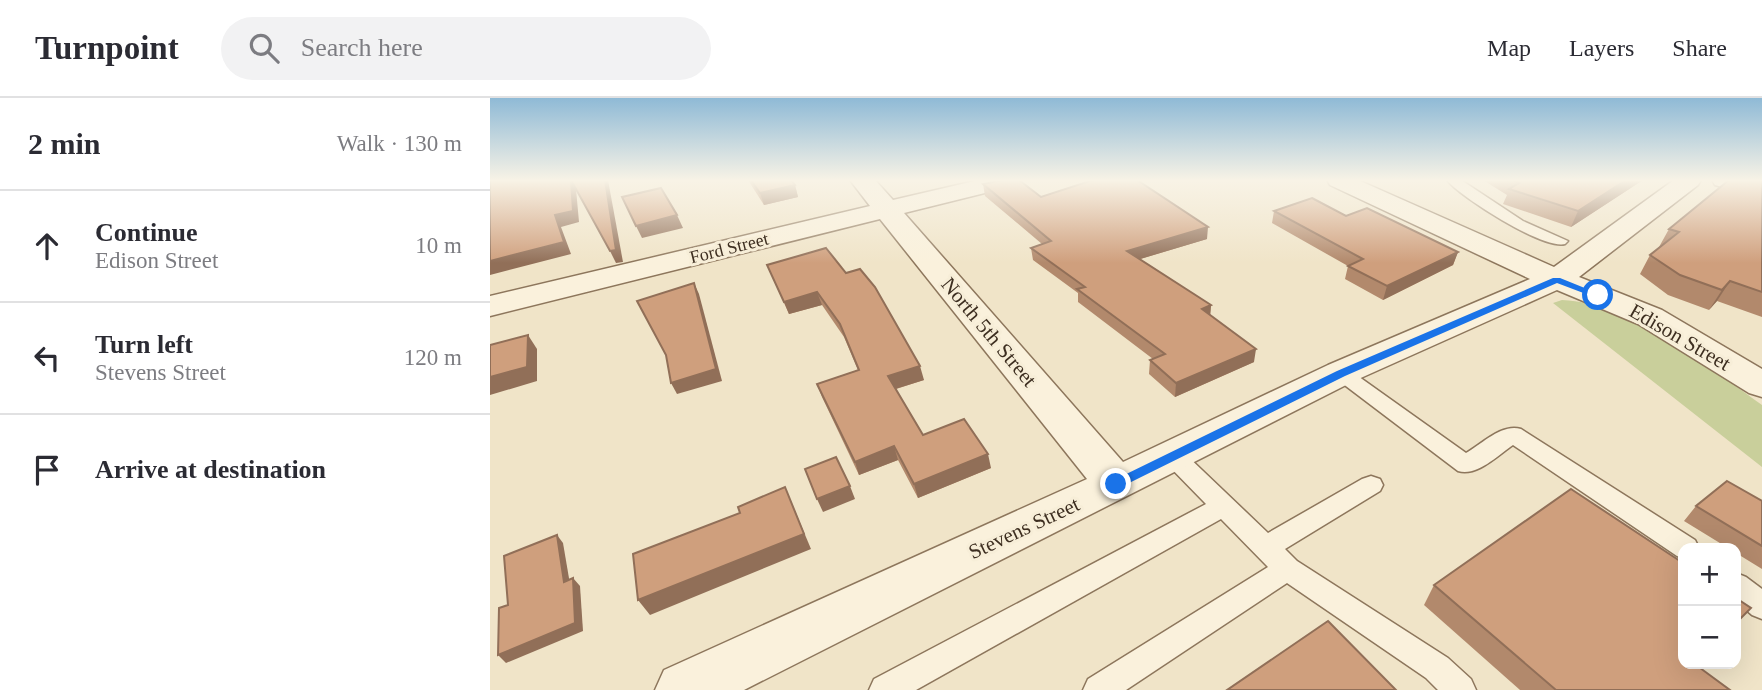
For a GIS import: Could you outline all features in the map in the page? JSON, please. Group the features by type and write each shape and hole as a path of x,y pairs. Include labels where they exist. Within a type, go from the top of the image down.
{"street":[{"name":"Ford Street","path":"490,306 893,208"},
{"name":"Edison Street","path":"1415,208 1558,260 1762,385"},
{"name":"Stevens Street","path":"684,690 740,677 1116,484 1341,373 1558,260 1644,208"},
{"name":"North 5th Street","path":"887,209 1116,484"}],"lane":[{"path":"1494,208 1518,224 1558,260"},
{"path":"1341,373 1466,465 1513,434 1678,543"},
{"path":"1173,456 1287,569 1437,668 1460,690"},
{"path":"1265,548 1371,485"},
{"path":"886,690 1223,506"},
{"path":"1099,690 1287,569"},
{"path":"1741,589 1762,606"}],"green space":[{"path":"1562,300 1615,312 1641,324 1693,355 1762,405 1762,467 1553,303"}],"building":[{"path":"490,208 573,208 573,211 555,215 564,242 490,261"},
{"path":"586,208 609,208 616,250 610,251"},
{"path":"627,208 673,208 677,215 636,226"},
{"path":"1011,208 1179,208 1208,227 1127,251 1211,305 1202,309 1256,349 1176,383 1150,360 1165,354 1077,289 1085,287 1031,248 1051,241"},
{"path":"1284,208 1330,208 1346,216 1367,208 1458,252 1387,286 1348,266 1363,259 1274,211"},
{"path":"1695,208 1762,208 1762,292 1730,281 1722,290 1680,275 1650,255 1679,232 1669,229"},
{"path":"826,248 846,273 860,269 875,287 920,366 888,376 923,435 964,419 988,454 914,484 894,446 855,462 817,384 859,370 840,324 817,292 784,302 767,265"},
{"path":"694,283 716,369 671,383 666,355 637,301"},
{"path":"528,335 527,367 490,377 490,345"},
{"path":"836,457 850,486 817,499 805,469"},
{"path":"1727,481 1762,501 1762,546 1696,506"},
{"path":"785,487 804,534 638,600 633,554 740,513 738,507"},
{"path":"1571,489 1678,560 1678,669 1701,669 1730,690 1556,690 1434,585"},
{"path":"557,535 564,582 573,578 575,623 498,655 499,608 508,605 504,556"},
{"path":"1741,601 1751,608 1741,618"},
{"path":"1328,621 1396,690 1227,690"}],"route":[{"path":"1116,484 1341,373 1557,279 1598,295"}]}
